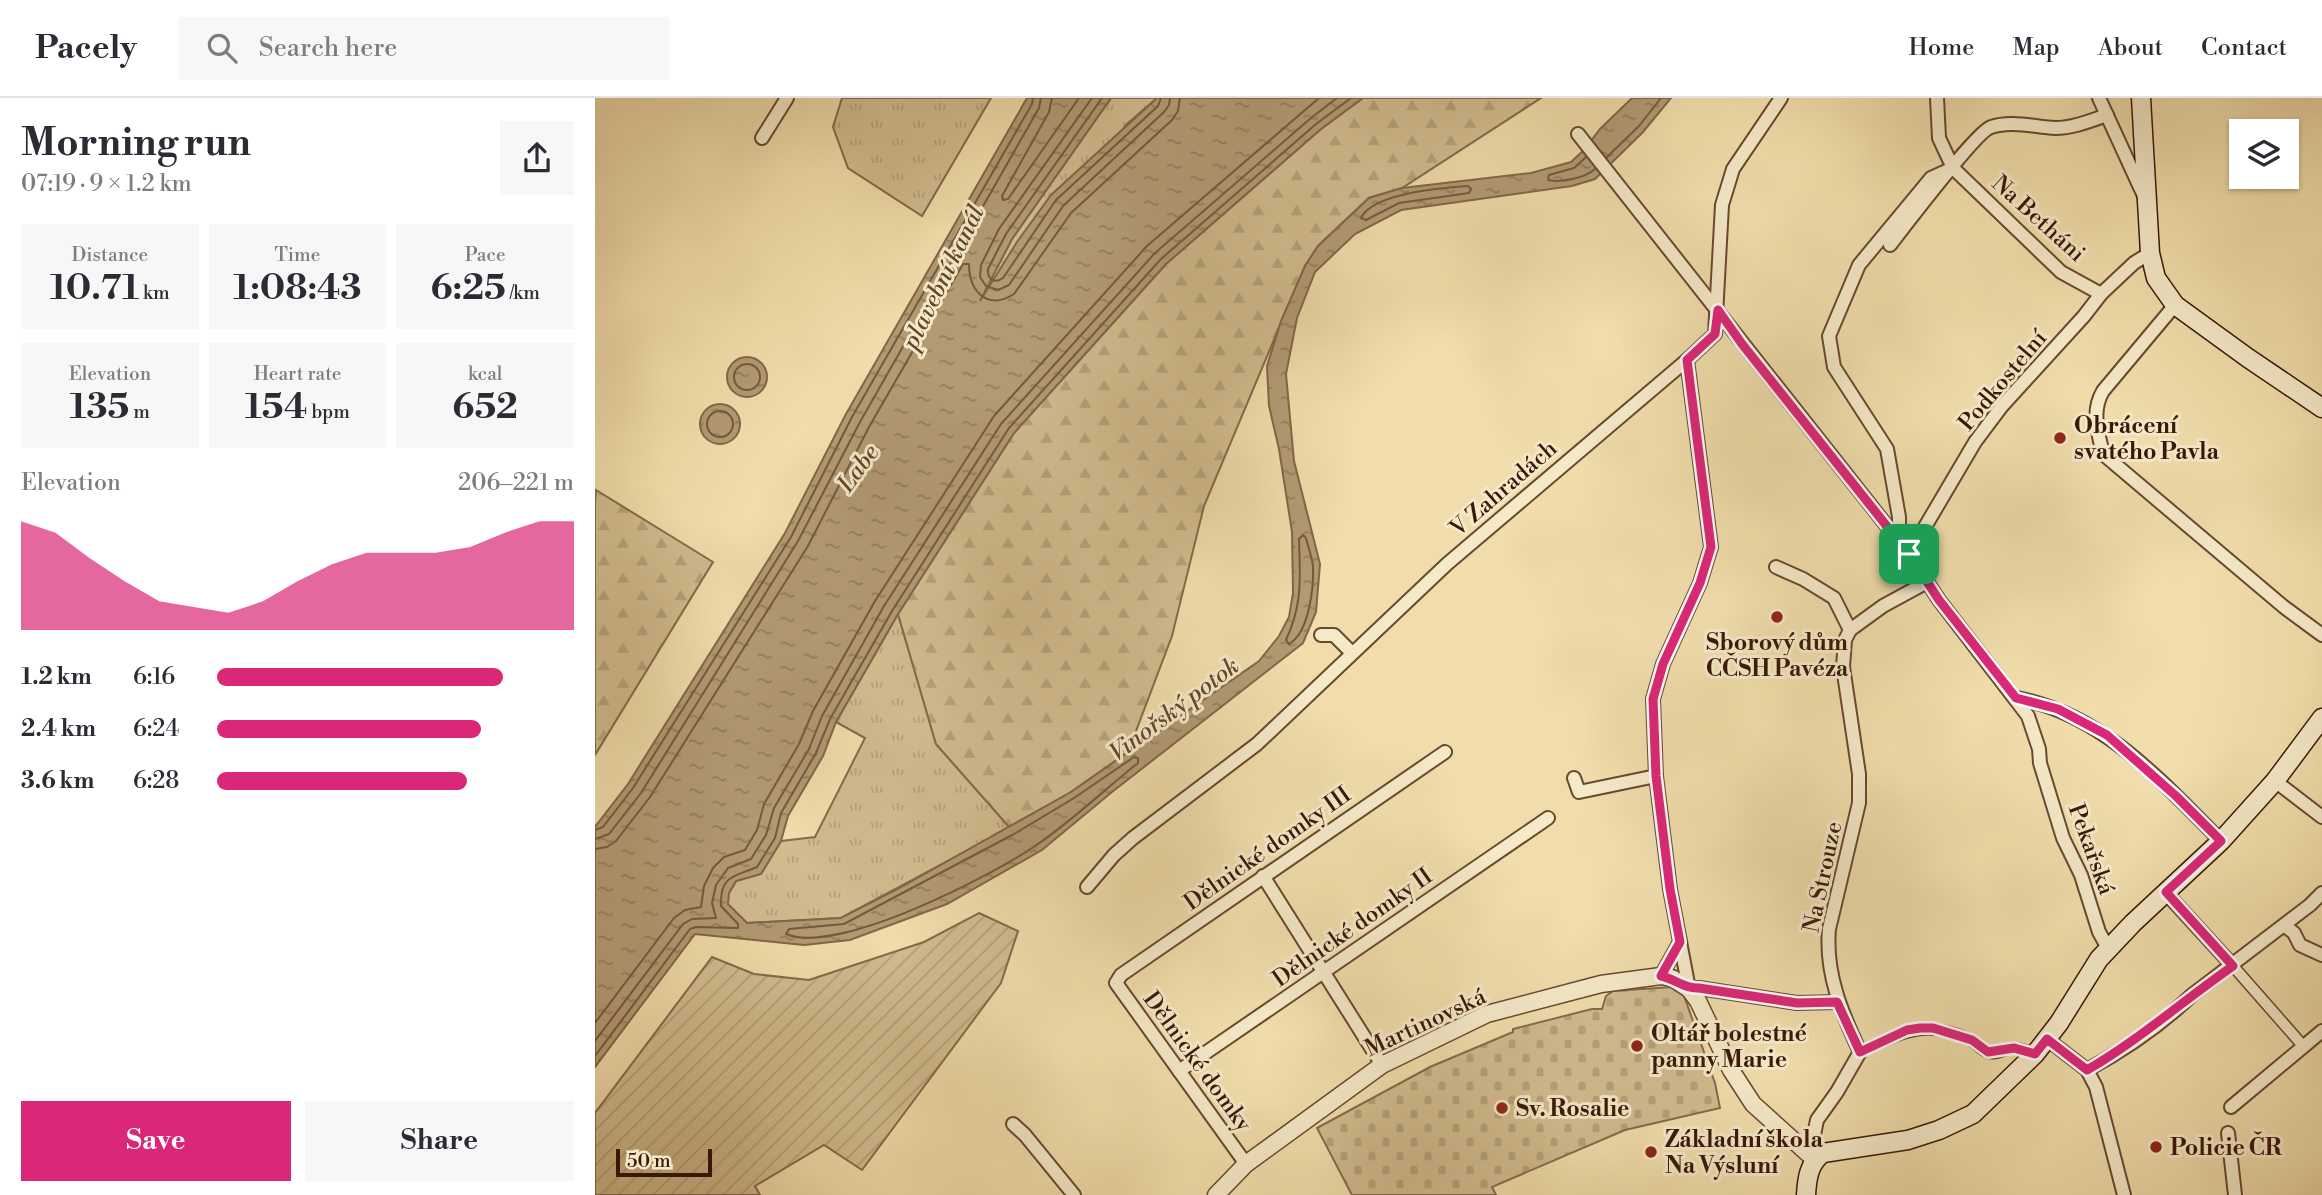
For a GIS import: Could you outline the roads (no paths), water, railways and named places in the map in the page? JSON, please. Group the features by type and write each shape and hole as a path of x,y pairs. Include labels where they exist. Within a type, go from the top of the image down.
{"main road":[{"path":"2141,98 2150,253 2156,278 2175,305 2322,408"},
{"path":"1805,1195 1814,1159 1831,1150 1908,1140 1940,1130 1973,1114 2035,1054 2108,948 2221,841 2269,786 2322,718"}],"street":[{"path":"762,138 787,98"},
{"name":"V Zahradách","path":"1087,887 1114,855 1133,838 1257,744 1351,652 1500,519 1715,334 1722,205 1733,169 1781,98"},
{"path":"1937,98 1939,138 1953,168"},
{"path":"2099,98 2147,203"},
{"path":"1890,245 1989,127 2017,124 2058,128 2107,115"},
{"name":"Pekařská","path":"1578,134 1909,554 2028,716 2063,838 2081,875 2099,933 2108,948"},
{"path":"1899,543 1899,517 1887,449 1834,367 1829,335 1859,265 1931,178 1953,168"},
{"name":"Na Betháni","path":"1953,168 2061,272 2101,294"},
{"name":"Podkostelní","path":"1909,554 1975,443 2002,406 2101,294 2134,263 2150,253"},
{"path":"2175,305 2096,403 2097,428 2103,454 2284,607 2322,635"},
{"path":"1687,360 1711,547 1700,583 1663,664 1653,699 1656,776 1670,889 1689,989"},
{"path":"1776,567 1803,579 1834,598 1850,630 1883,606 1927,582"},
{"name":"Na Strouze","path":"1850,630 1843,667 1859,774 1859,803 1829,929 1829,957 1837,1002 1860,1052"},
{"path":"1321,635 1334,635 1351,652"},
{"path":"2016,698 2058,709 2107,735 2221,841"},
{"name":"Dělnické domky III","path":"1116,983 1121,975 1445,752"},
{"path":"1574,778 1579,792 1656,776"},
{"path":"2269,786 2322,817"},
{"name":"Dělnické domky II","path":"1179,1071 1548,818"},
{"path":"1263,876 1382,1065"},
{"path":"2166,892 2304,1047"},
{"path":"2087,1070 2169,1015 2322,895"},
{"path":"2284,925 2294,933 2300,945 2322,955"},
{"path":"1680,942 1661,976 1672,978 1689,989 1698,1001 1731,1070 1753,1104 1814,1159"},
{"name":"Martinovská","path":"1216,1195 1246,1164 1382,1065 1487,1014 1601,984 1661,976"},
{"name":"Dělnické domky","path":"1116,983 1246,1164"},
{"path":"1689,989 1699,988 1797,1003 1837,1002"},
{"path":"1814,1159 1817,1119 1837,1092 1860,1052 1907,1030 1933,1028 1972,1040 1988,1052 2014,1048 2035,1054"},
{"path":"2231,1107 2322,1031"},
{"path":"2047,1039 2087,1070 2096,1087 2124,1195"},
{"path":"1013,1124 1074,1195"},
{"path":"2228,1133 2235,1195"}],"water":[{"path":"1027,98 1111,98 1012,239 980,301 1051,195 1157,98 1363,98 1321,129 1166,264 1014,433 898,614 836,722 823,756 788,816 781,841 761,874 736,881 729,893 728,904 747,923 841,918 1071,792 1259,661 1279,636 1289,617 1293,593 1292,532 1279,449 1269,406 1267,366 1281,321 1305,266 1318,246 1369,198 1402,188 1531,173 1571,162 1632,98 1671,98 1643,132 1595,179 1572,186 1401,210 1355,234 1315,272 1297,318 1286,374 1294,461 1320,564 1316,612 1303,643 1042,850 947,904 850,940 804,945 695,934 595,1067 595,827 628,784 785,533 846,414"},
{"path":"747,357 761,363 767,377 761,391 747,397 733,391 727,377 733,363"},
{"path":"720,404 734,410 740,424 734,438 720,444 706,438 700,424 706,410"}],"place":[{"name":"Obrácení svatého Pavla","path":"2060,438"},
{"name":"Sborový dům CČSH Pavéza","path":"1777,617"},
{"name":"Oltář bolestné panny Marie","path":"1637,1046"},
{"name":"Sv. Rosalie","path":"1502,1108"},
{"name":"Policie ČR","path":"2156,1147"},
{"name":"Základní škola Na Výsluní","path":"1651,1152"}],"water label":[{"name":"plavební kanál","path":"943,277"},
{"name":"Labe","path":"858,468"},
{"name":"Vinořský potok","path":"1174,709"}]}
